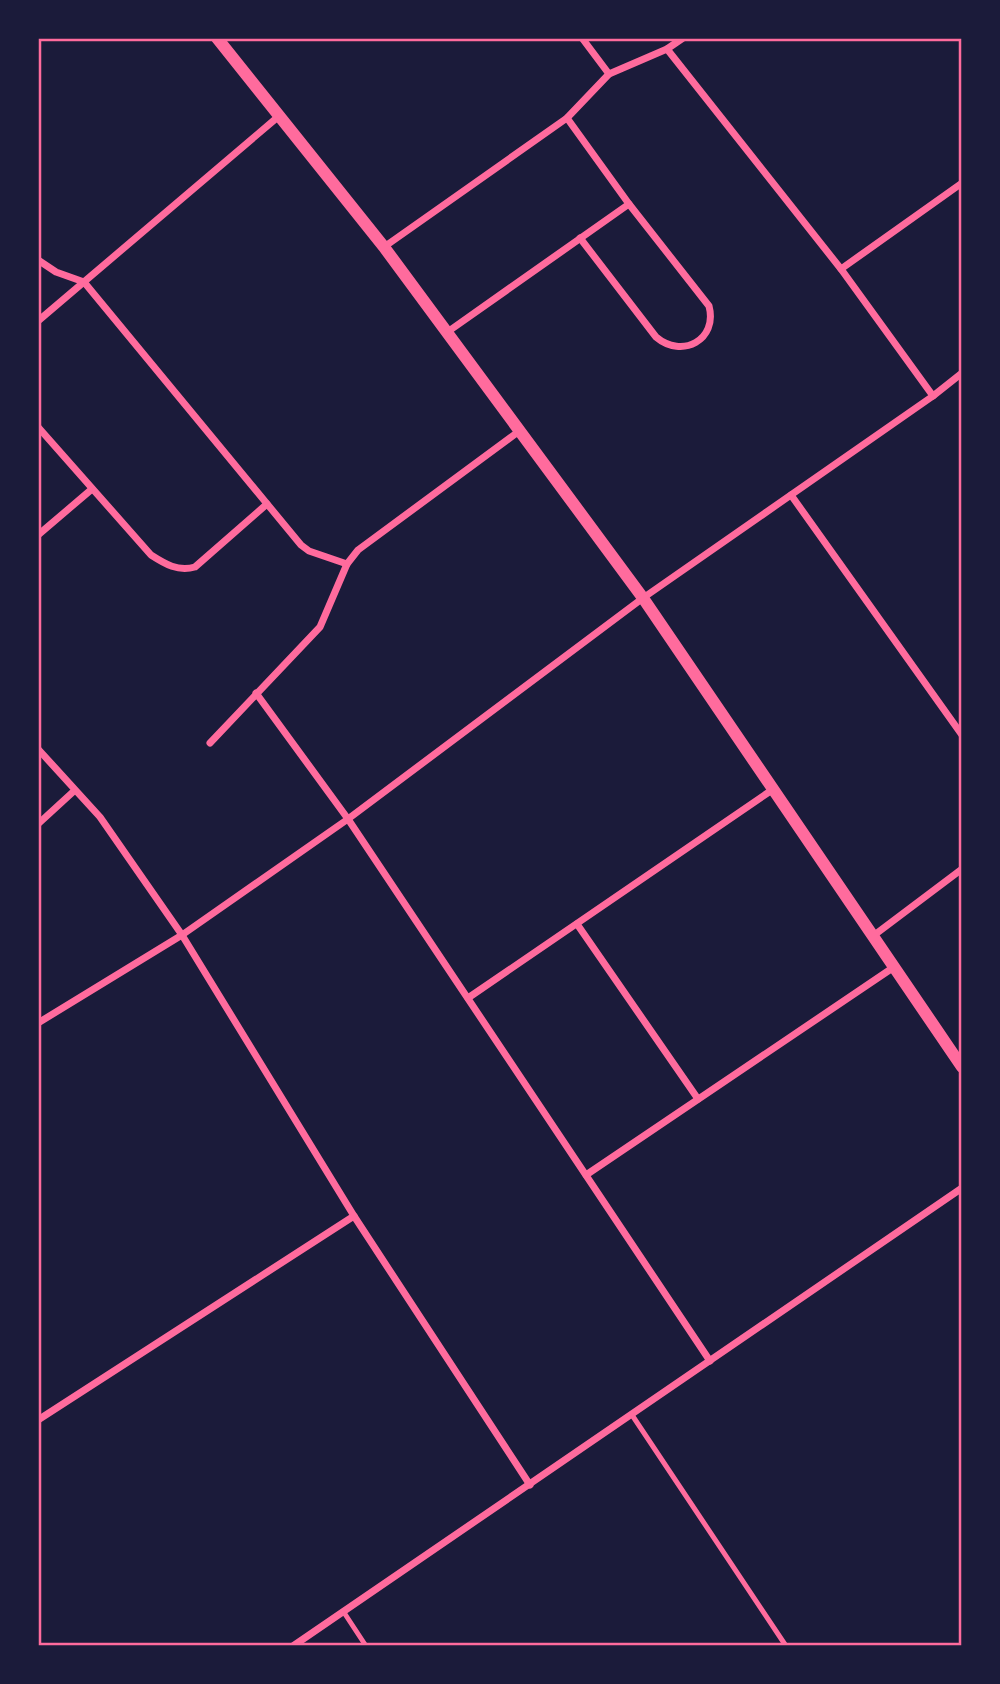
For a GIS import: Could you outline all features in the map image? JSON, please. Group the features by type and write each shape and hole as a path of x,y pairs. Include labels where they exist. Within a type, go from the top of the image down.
{"street":[{"path":"217,38 384,247 643,598 961,1067"},
{"path":"582,38 609,74"},
{"path":"384,247 567,118 609,74 667,49 683,38"},
{"path":"667,49 841,269 933,396"},
{"path":"38,321 279,116"},
{"path":"567,118 629,204 709,306 710,324 702,337 683,348 665,345 580,239"},
{"path":"841,269 961,183"},
{"path":"446,333 629,204"},
{"path":"38,260 56,272 84,282 301,545 309,551 347,564"},
{"path":"38,1023 182,935 348,819 643,598 933,396 961,373"},
{"path":"38,427 151,555 174,568 195,567 267,505"},
{"path":"210,743 320,627 347,564 358,550 518,432"},
{"path":"38,536 92,489"},
{"path":"791,495 961,734"},
{"path":"256,692 348,819 710,1361"},
{"path":"38,749 100,817 182,935 354,1216 530,1485"},
{"path":"468,999 772,790"},
{"path":"38,824 74,791"},
{"path":"873,936 961,869"},
{"path":"578,924 698,1099"},
{"path":"586,1175 894,967"},
{"path":"293,1646 961,1188"},
{"path":"38,1420 354,1216"}],"lane":[{"path":"632,1415 786,1646"},
{"path":"343,1611 366,1646"}]}
